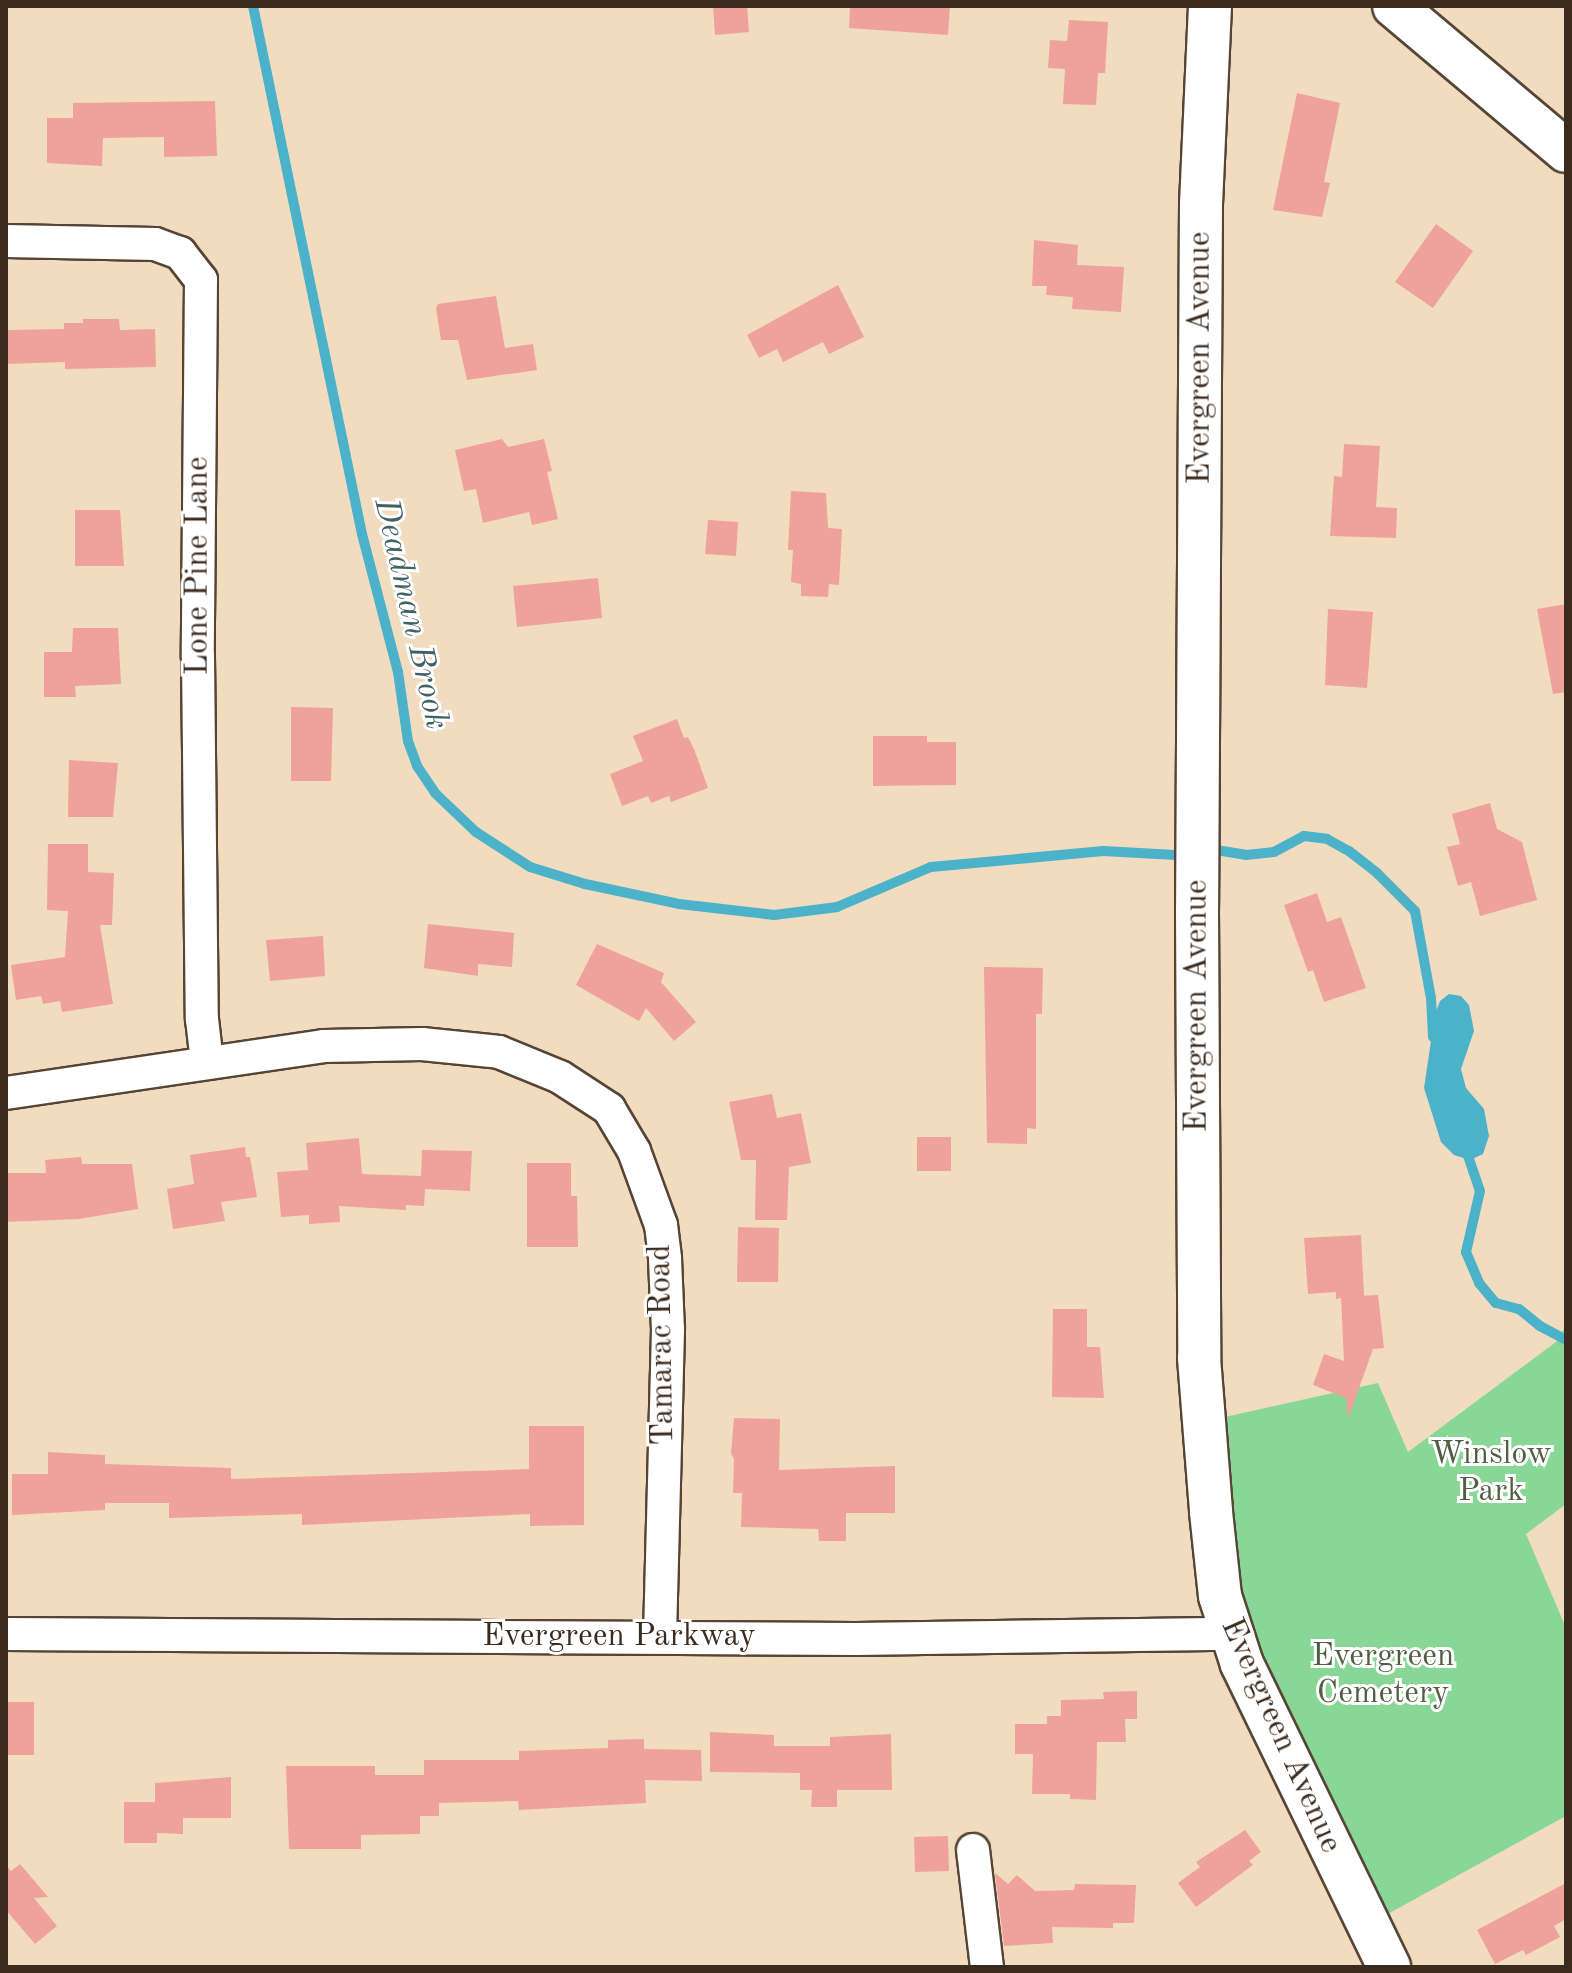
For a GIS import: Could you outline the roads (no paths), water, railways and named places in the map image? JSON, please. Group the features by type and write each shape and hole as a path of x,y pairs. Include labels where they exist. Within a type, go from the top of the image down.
{"main road":[{"name":"Evergreen Avenue","path":"1210,6 1201,204 1199,1358 1220,1596 1231,1634 1265,1716 1389,1967"},
{"path":"1394,6 1566,151"}],"street":[{"name":"Lone Pine Lane","path":"6,241 155,244 180,253 201,280 198,657 202,1019 207,1062"},
{"name":"Tamarac Road","path":"6,1093 324,1046 422,1044 499,1052 560,1077 609,1109 634,1151 661,1225 665,1259 668,1330 660,1637"},
{"name":"Evergreen Parkway","path":"6,1634 1146,1638 1231,1634"},
{"path":"973,1850 987,1967"}],"water":[{"path":"1449,994 1461,996 1469,1005 1474,1031 1461,1069 1466,1088 1484,1109 1489,1136 1483,1154 1470,1160 1454,1155 1441,1142 1424,1088 1435,1014 1440,1001"}],"waterway":[{"name":"Deadman Brook","path":"253,6 362,534 398,672 408,741 417,766 435,793 476,832 530,867 585,884 679,904 774,915 837,907 931,867 1103,851 1176,855"},
{"name":"Deadman Brook","path":"1216,850 1246,855 1274,852 1304,836 1327,839 1349,851 1377,873 1415,911 1431,998 1433,1037"},
{"name":"Deadman Brook","path":"1465,1147 1480,1191 1466,1252 1479,1283 1496,1303 1519,1309 1540,1326 1566,1340"}],"park label":[{"name":"Winslow Park","path":"1491,1474"},
{"name":"Evergreen Cemetery","path":"1383,1676"}]}
